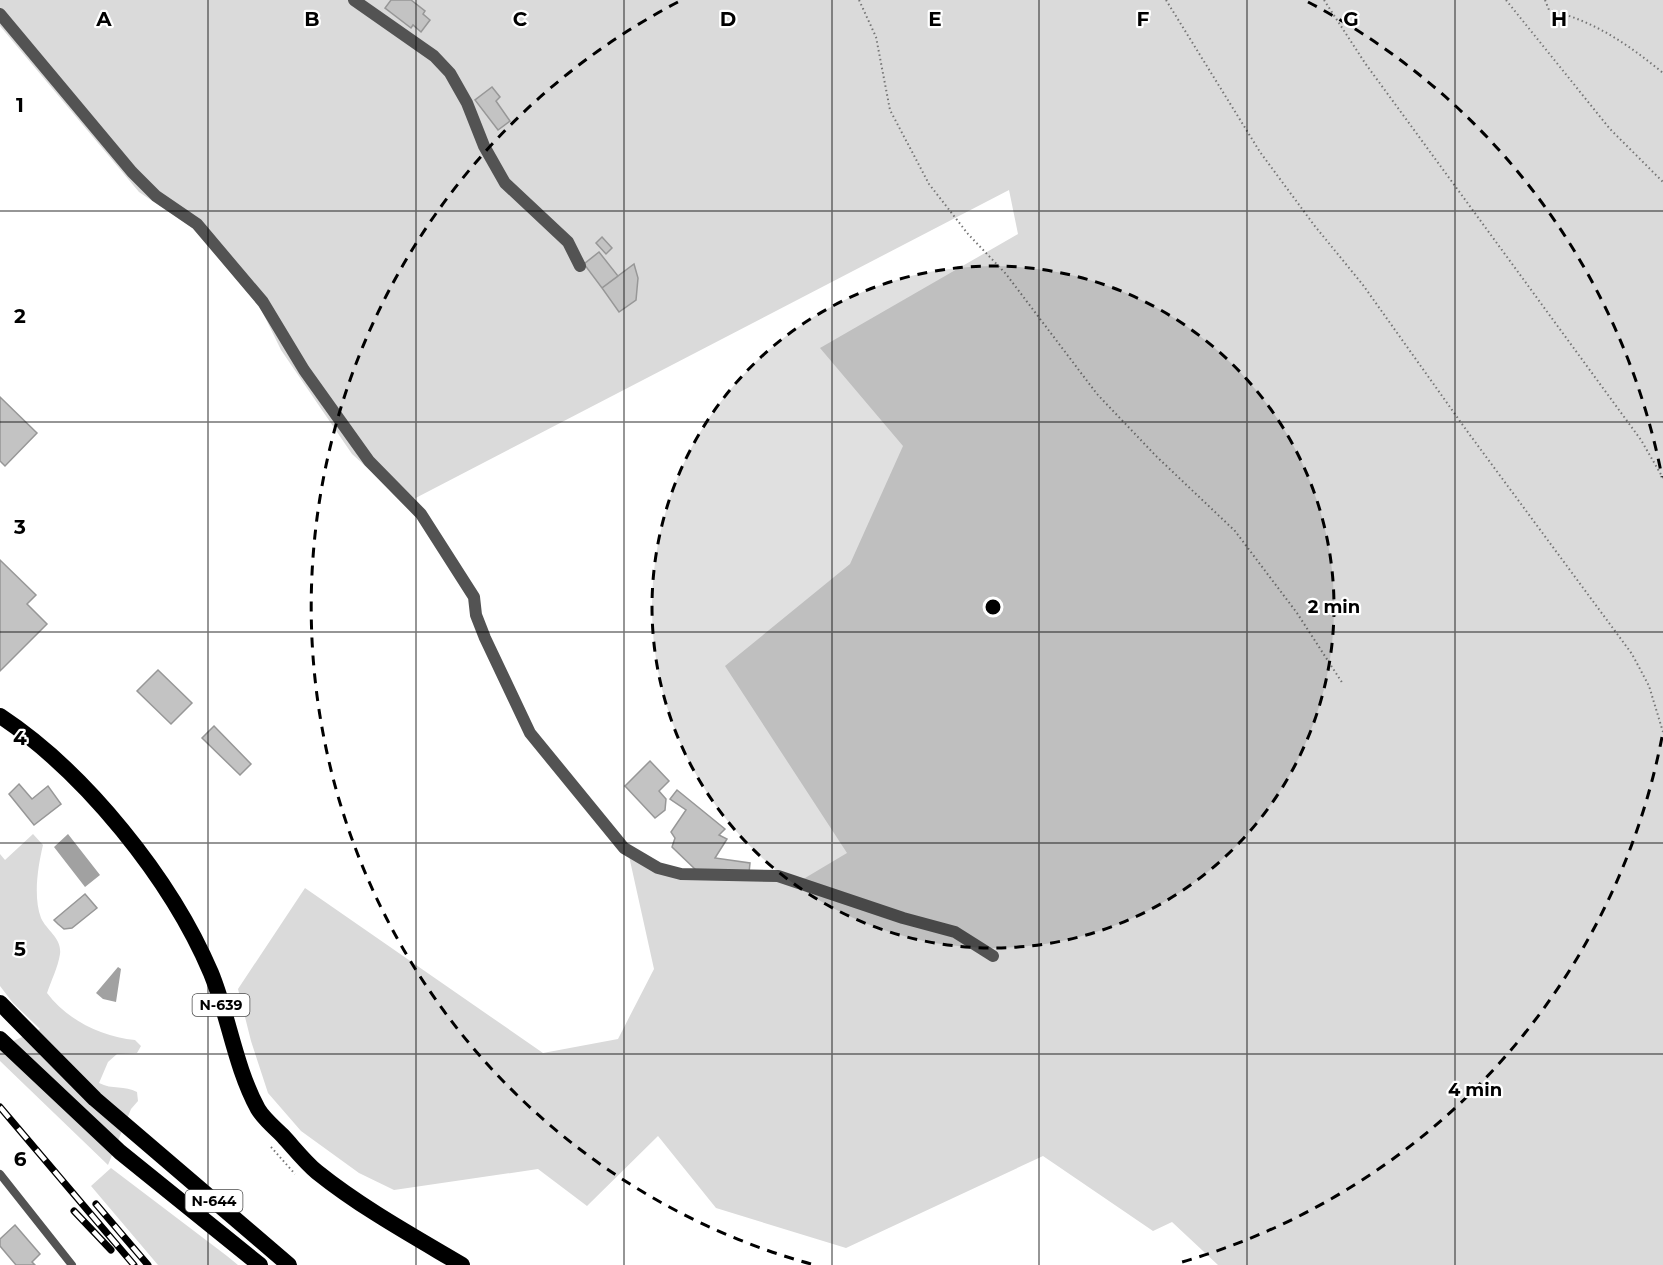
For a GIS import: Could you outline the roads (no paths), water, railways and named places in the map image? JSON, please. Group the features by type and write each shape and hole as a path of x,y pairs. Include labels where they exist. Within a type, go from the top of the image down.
{"highway":[{"name":"N-639","path":"0,716 56,760 116,825 157,875 189,927 211,974 231,1038 259,1111 316,1171 379,1215 462,1265"},
{"name":"N-644","path":"6,1009 95,1099 138,1138 289,1265"},
{"name":"N-644","path":"0,1039 120,1152 261,1265"}],"street":[{"path":"354,0 434,56 450,73 467,103 484,146 505,183 568,242 580,266"},
{"path":"0,14 132,172 156,196 197,225 263,302 303,370 333,412 369,461 421,514 474,597 476,615 485,638 530,733 624,848 658,868 681,874 778,876 893,915 955,932 993,956"}],"lane":[{"path":"0,1174 72,1265"},
{"path":"0,1180 9,1188"}],"railway":[{"path":"0,1107 134,1265"},
{"path":"96,1204 148,1265"},
{"path":"74,1211 111,1250"}]}
